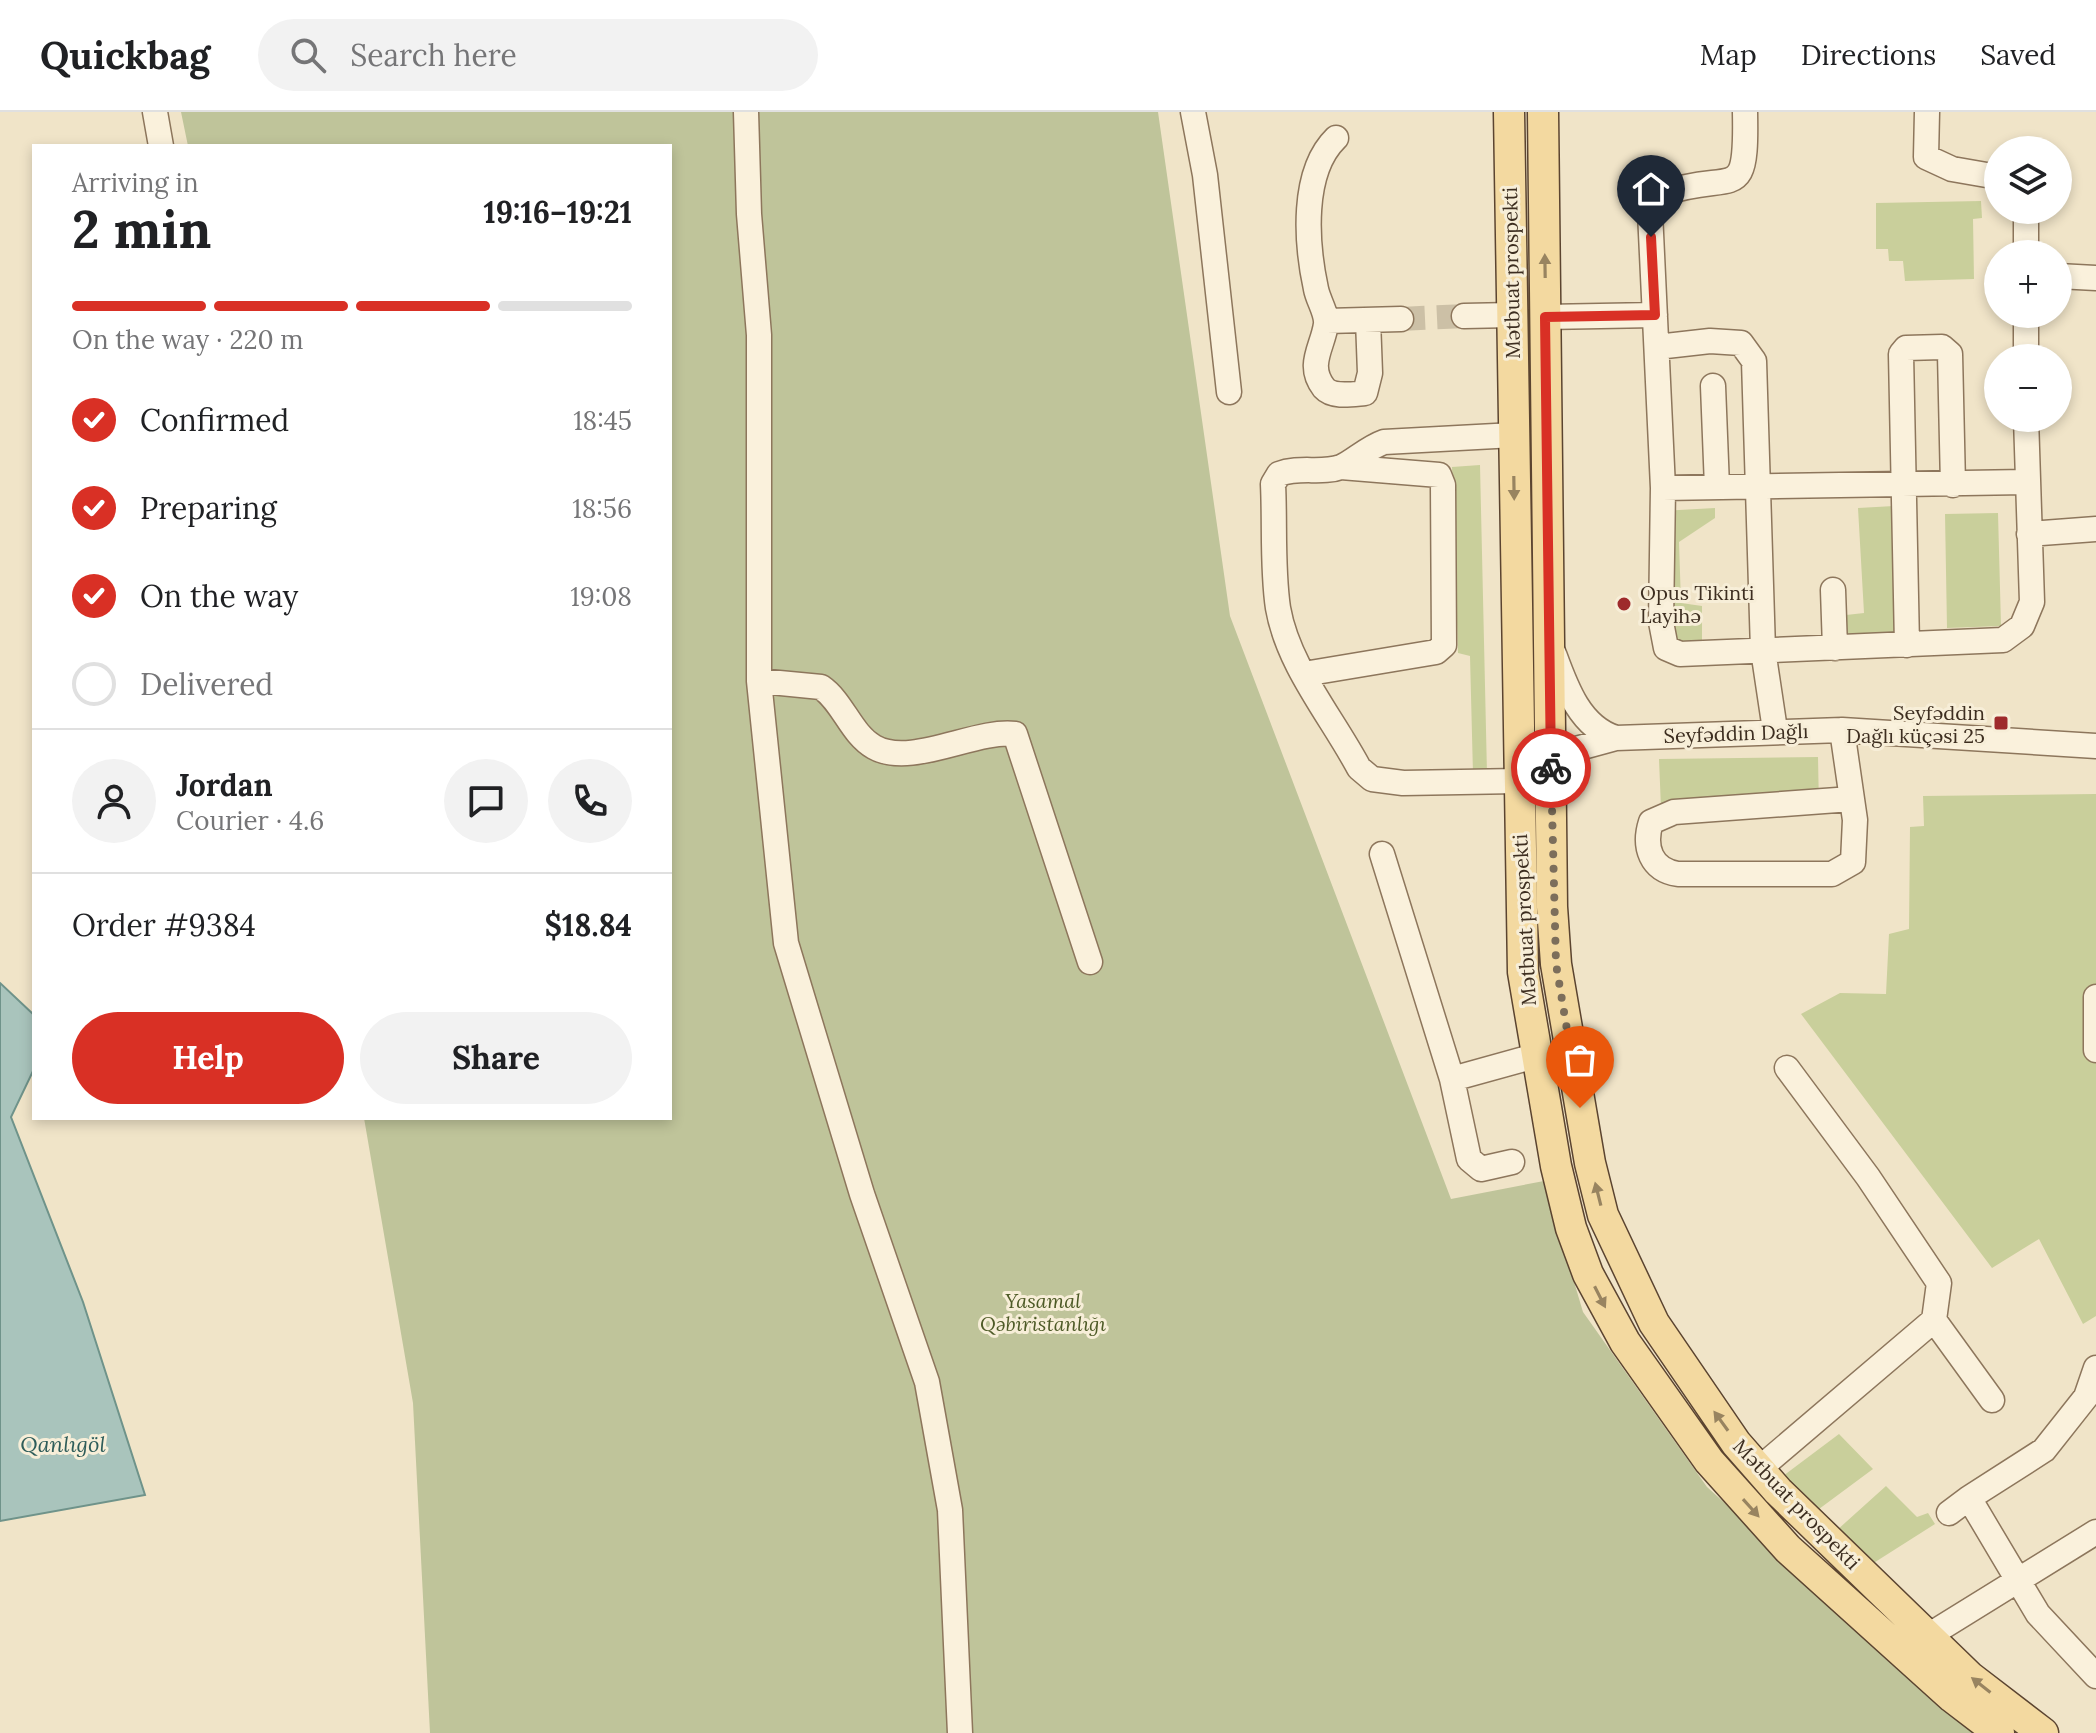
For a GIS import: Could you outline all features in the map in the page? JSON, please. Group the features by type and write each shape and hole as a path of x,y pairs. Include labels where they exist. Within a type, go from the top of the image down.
{"main road":[{"name":"Mətbuat prospekti","path":"1509,121 1523,972 1535,1056 1571,1228 1588,1274 1625,1342 1709,1461 1788,1549 1952,1697 1999,1733"},
{"name":"Mətbuat prospekti","path":"1543,121 1556,964 1590,1163 1603,1215 1654,1323 1689,1378 1759,1469 1970,1677 2043,1733"}],"street":[{"path":"155,112 161,144"},
{"path":"746,112 749,214 759,335 759,681 786,943 862,1194 927,1382 950,1510 960,1733"},
{"path":"1193,112 1215,254 1229,392"},
{"path":"1745,112 1746,159 1743,170 1734,181 1682,187 1664,193 1650,212 1663,488 1661,622 1666,648 1680,654 2003,640 2022,626 2032,602 2026,432"},
{"path":"1927,112 1926,157 1952,169 1984,175"},
{"path":"1336,138 1322,152 1315,167 1311,206 1313,265 1327,321 1315,356 1315,369 1324,388 1331,393 1365,393 1370,383 1368,320"},
{"path":"2072,277 2096,278"},
{"path":"1464,316 1512,315"},
{"path":"1545,317 1655,315"},
{"path":"1327,321 1401,319"},
{"path":"1657,347 1710,341 1741,343 1750,351 1754,361 1763,650 1775,730"},
{"path":"1907,645 1901,354 1906,348 1942,347 1950,354 1953,485"},
{"path":"1713,386 1717,487"},
{"path":"1341,467 1369,447 1384,442 1514,435"},
{"path":"1304,674 1436,652 1444,645 1443,485 1439,475 1341,467 1289,469 1279,474 1273,484 1278,609 1304,674 1359,768 1372,779 1403,783 1518,781"},
{"path":"1663,488 2026,482"},
{"path":"2029,534 2096,529"},
{"path":"1833,590 1835,648"},
{"path":"1549,640 1566,686 1581,711 1595,730 1616,738"},
{"path":"759,681 821,687 869,743 881,750 930,749 1015,734 1090,962"},
{"path":"1842,730 1855,820 1853,862 1832,874 1678,874 1655,866 1651,855 1651,822 1674,812 1851,799"},
{"name":"Seyfəddin Dağlı","path":"1551,782 1563,758 1572,750 1616,738 1842,730 2096,746"},
{"path":"1382,854 1452,1079 1473,1166 1481,1169 1512,1162"},
{"path":"2096,997 2096,1050"},
{"path":"1452,1079 1535,1056"},
{"path":"1759,1469 1934,1320 1939,1283 1868,1177 1787,1068"},
{"path":"1934,1320 1992,1400"},
{"path":"2096,1368 2091,1404 2044,1450 1959,1506 2018,1580 2038,1614 2096,1676"},
{"path":"1928,1636 2096,1532"}],"green space":[{"name":"Yasamal Qəbiristanlığı","path":"181,112 1158,112 1230,616 1451,1199 1544,1181 1583,1312 1707,1487 1979,1733 430,1733 413,1403 364,1120 672,1120 672,144 188,144"},
{"path":"1981,201 1982,218 1973,219 1974,279 1905,281 1903,261 1889,261 1888,249 1876,249 1876,203"},
{"path":"1480,465 1487,774 1473,774 1470,656 1458,653 1452,467"},
{"path":"1894,506 1897,649 1849,651 1846,615 1864,613 1858,508"},
{"path":"1715,508 1715,518 1679,542 1681,603 1702,606 1702,643 1664,642 1661,511"},
{"path":"1998,513 2001,626 1947,628 1945,514"},
{"path":"1818,757 1819,808 1661,808 1659,759"},
{"path":"2096,794 2096,1316 2083,1324 2039,1239 1992,1268 1801,1014 1840,993 1886,994 1889,934 1909,929 1910,827 1924,826 1923,796"},
{"path":"1839,1434 1873,1469 1819,1509 1783,1476"},
{"path":"1886,1486 1917,1517 1928,1513 1935,1524 1872,1564 1836,1531"}],"water":[{"name":"Qanlıgöl","path":"0,983 32,1013 32,1073 11,1117 83,1302 145,1495 0,1521"}],"tunnel":[{"path":"1401,319 1464,316"}],"way so far":[{"path":"1551,768 1552,907 1556,964 1580,1108"}],"place":[{"name":"Opus Tikinti Layihə","path":"1624,604"},
{"name":"Seyfəddin Dağlı küçəsi 25","path":"2001,723"}],"route":[{"path":"1551,768 1545,317 1655,315 1651,237"}]}
